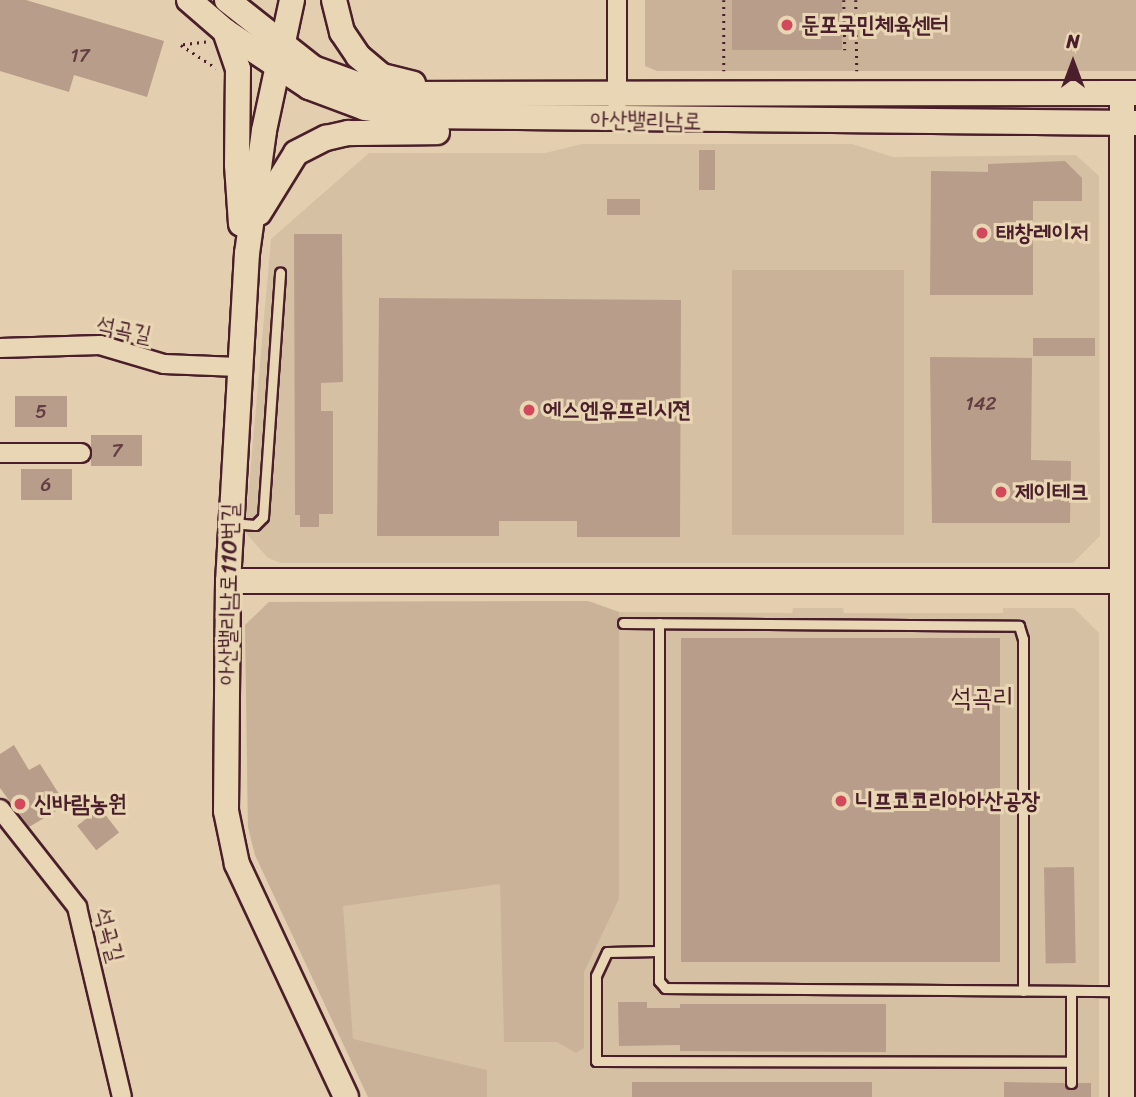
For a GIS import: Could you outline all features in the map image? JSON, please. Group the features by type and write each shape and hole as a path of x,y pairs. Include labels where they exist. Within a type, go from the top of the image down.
{"street":[{"name":"아산밸리남로","path":"189,0 218,36 313,68 362,89 418,96 617,92 1129,93"},
{"name":"아산밸리남로","path":"227,0 309,87 365,108 414,117 1129,123"},
{"name":"아산밸리남로110번길","path":"292,0 247,253 238,368 228,581 228,837 346,1097"},
{"path":"334,0 347,43 382,76 475,95"},
{"path":"617,0 617,120"},
{"path":"218,36 238,69 238,197 247,253"},
{"path":"1122,1097 1128,782 1122,581 1129,93"},
{"path":"247,253 263,200 296,153 326,138 348,132 488,130 518,118"},
{"name":"석곡길","path":"0,348 100,345 164,364 238,368"},
{"path":"0,453 81,453"},
{"path":"228,581 1122,581"},
{"name":"석곡길","path":"0,809 76,907 122,1097"}],"lane":[{"path":"243,524 255,525 262,517 280,273"},
{"path":"624,623 1018,626 1023,639 1023,991"},
{"path":"659,623 659,981 670,990 1122,991"},
{"path":"659,951 607,952 596,976 596,1061 1071,1062"},
{"path":"1071,991 1071,1083"}],"path":[{"path":"724,0 724,71"},
{"path":"844,0 845,50"},
{"path":"856,0 857,71"},
{"path":"218,36 181,45 225,74"}],"shaded area":[{"path":"645,0 1136,0 1136,71 657,71 645,66"},
{"path":"582,144 852,144 893,157 1076,155 1099,176 1100,536 1073,563 280,563 267,557 245,532 271,239 369,153 545,153"},
{"path":"732,270 904,270 904,535 732,535"},
{"path":"588,601 619,612 792,613 793,608 843,608 844,613 1003,613 1003,608 1074,608 1099,633 1099,1097 368,1097 255,855 248,827 245,625 269,602"},
{"path":"588,601 619,612 619,899 584,972 584,1048 576,1053 557,1042 504,1042 500,884 343,906 353,1039 487,1070 487,1097 368,1097 255,855 248,827 245,625 269,602"}],"building":[{"path":"0,0 26,0 164,41 147,97 74,75 69,92 0,71"},
{"name":"둔포국민체육센터","path":"732,0 842,0 842,50 732,50"},
{"path":"699,150 715,150 715,190 699,190"},
{"name":"태창레이저","path":"1065,161 1082,178 1082,201 1033,201 1033,295 930,295 931,171 988,172 988,164"},
{"path":"607,199 640,199 640,215 607,215"},
{"path":"294,234 342,234 343,382 321,383 321,411 333,411 333,514 319,514 319,527 300,527 300,515 295,515"},
{"name":"에스엔유프리시젼","path":"379,298 681,300 680,537 577,537 577,521 499,521 499,536 377,536"},
{"path":"1033,338 1095,338 1095,356 1033,356"},
{"path":"930,357 1032,358 1031,460 1071,461 1070,523 932,523"},
{"path":"15,396 67,396 67,427 15,427"},
{"path":"91,435 142,435 142,466 91,466"},
{"path":"21,469 72,469 72,500 21,500"},
{"name":"니프코코리아아산공장","path":"681,638 1000,638 1000,962 681,962"},
{"path":"14,745 29,770 40,764 66,805 29,827 0,788 0,754"},
{"path":"100,808 119,832 96,850 77,826"},
{"path":"1074,867 1076,963 1046,964 1044,868"},
{"path":"618,1002 647,1002 647,1008 680,1008 680,1004 886,1004 886,1052 680,1051 680,1045 619,1046"},
{"path":"632,1082 872,1082 872,1097 632,1097"},
{"path":"1004,1082 1064,1083 1070,1090 1078,1083 1091,1083 1091,1097 1004,1097"}],"place":[{"name":"둔포국민체육센터","path":"787,25"},
{"name":"태창레이저","path":"982,233"},
{"name":"에스엔유프리시젼","path":"529,410"},
{"name":"제이테크","path":"1001,492"},
{"name":"니프코코리아아산공장","path":"841,801"},
{"name":"신바람농원","path":"20,804"}],"district":[{"name":"석곡리","path":"982,698"}]}
